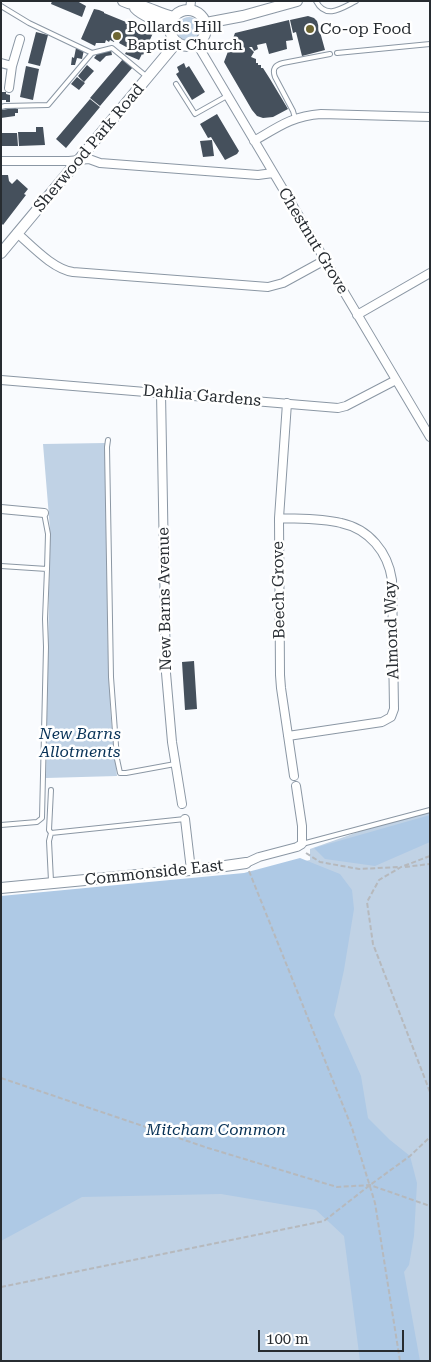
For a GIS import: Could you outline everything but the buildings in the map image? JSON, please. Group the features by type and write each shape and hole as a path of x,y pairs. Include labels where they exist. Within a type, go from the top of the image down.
{"street":[{"path":"206,23 243,16 297,1"},
{"path":"127,3 164,15 172,21"},
{"path":"191,6 201,15 206,23 206,34 196,44 184,46 171,35 172,21 183,10 191,6"},
{"path":"9,88 12,66 20,39"},
{"name":"Sherwood Park Road","path":"1,253 177,42"},
{"name":"Chestnut Grove","path":"196,44 430,437"},
{"path":"1,63 12,66"},
{"path":"254,141 295,118 321,114 430,117"},
{"path":"1,161 89,159 100,163 258,175 273,173"},
{"path":"17,233 58,267 73,272 268,287 283,283 324,260"},
{"path":"357,315 430,272"},
{"name":"Dahlia Gardens","path":"1,380 338,408 346,406 396,380"},
{"name":"New Barns Avenue","path":"161,393 166,673 175,764 182,804"},
{"name":"Beech Grove","path":"287,403 279,518 281,688 294,776"},
{"path":"1,509 44,513"},
{"name":"Almond Way","path":"279,518 341,522 358,529 382,551 389,565 392,580 394,710 391,718 382,722 288,736"},
{"path":"296,786 302,826 300,846"},
{"path":"184,819 191,870"},
{"name":"Commonside East","path":"1,888 246,863 259,857 300,846"}],"lane":[{"path":"316,1 323,10 328,12 356,1"},
{"path":"1,6 29,23 92,53"},
{"path":"337,53 430,44"},
{"path":"1,107 48,105 92,53 112,48 148,78"},
{"path":"295,118 275,77 274,68 282,62 330,54"},
{"path":"176,84 195,114 227,96"},
{"path":"108,440 106,447 111,676 116,750 120,773 175,764"},
{"path":"1,825 37,822 42,818 48,534 44,513"},
{"path":"1,566 47,569"},
{"path":"51,790 49,830 51,833 49,836 51,884"},
{"path":"300,846 430,810"},
{"path":"51,833 184,819"}],"path":[{"path":"300,846 320,862 359,869 430,864"},
{"path":"430,856 401,867 379,880 367,902 373,944 430,1092"},
{"path":"246,863 352,1128 370,1184 375,1203 400,1361"},
{"path":"1,1078 208,1148 337,1187 370,1184 430,1206"},
{"path":"1,1287 324,1221 370,1184 410,1156 430,1137"}],"green space":[{"path":"189,17 194,18 200,24 200,34 194,40 189,41 184,40 178,34 177,29 178,24 184,18"},
{"name":"New Barns Allotments","path":"105,443 108,652 111,719 117,776 46,778 50,529 43,444"},
{"name":"Mitcham Common","path":"430,812 430,1361 1,1361 1,898 235,876 310,860 310,849 375,826"},
{"path":"430,815 430,842 375,866 325,859 314,848"},
{"name":"Mitcham Common","path":"300,858 340,874 352,890 354,909 334,1015 361,1076 368,1118 390,1140 410,1156 417,1183 414,1236 409,1265 404,1272 420,1361 360,1361 344,1236 316,1210 221,1194 82,1197 1,1241 1,896 244,873"}],"place":[{"name":"Co-op Food","path":"310,29"},
{"name":"Pollards Hill Baptist Church","path":"117,36"}]}
